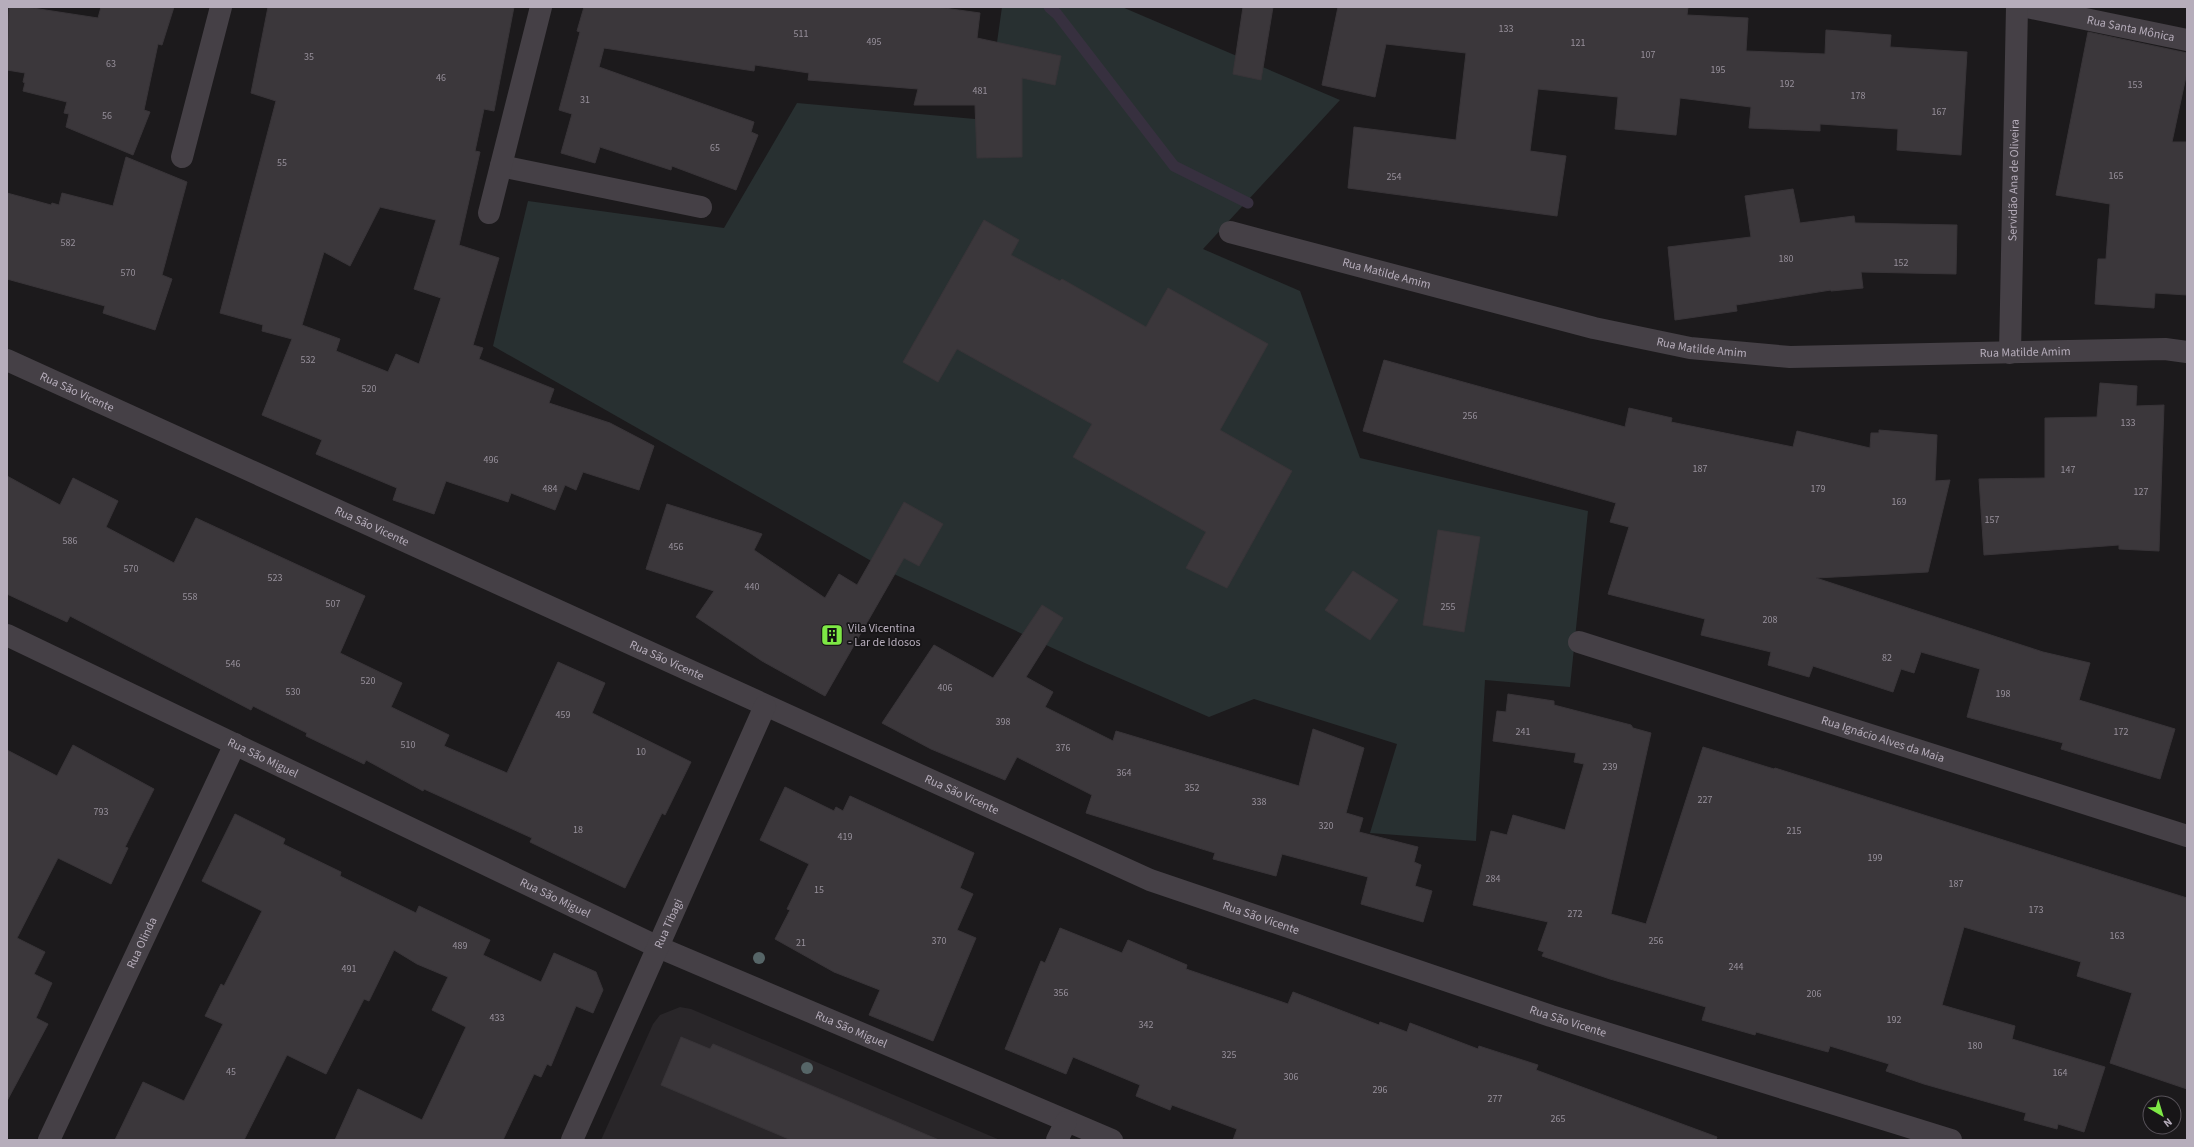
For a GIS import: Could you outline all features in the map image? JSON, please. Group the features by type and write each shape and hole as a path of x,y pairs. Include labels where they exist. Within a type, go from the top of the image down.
{"street":[{"path":"182,157 221,7"},
{"path":"489,213 541,7"},
{"name":"Servidão Ana de Oliveira","path":"2010,353 2017,7"},
{"name":"Rua Santa Mônica","path":"2027,7 2187,40"},
{"path":"501,166 701,207"},
{"name":"Rua Matilde Amim","path":"1230,232 1594,328 1690,348 1790,357 2165,349 2187,352"},
{"name":"Rua São Vicente","path":"7,360 764,706 1150,880 1551,1016 1951,1140"},
{"name":"Rua São Miguel","path":"7,635 658,947 1061,1131 1112,1140"},
{"name":"Rua Ignácio Alves da Maia","path":"1579,642 2187,836"},
{"name":"Rua Tibagi","path":"572,1140 764,706"},
{"name":"Rua Olinda","path":"49,1140 235,744"}],"shaded area":[{"path":"1002,7 1122,7 1340,100 1203,249 1300,291 1360,458 1588,511 1570,687 1485,680 1476,841 1370,833 1397,744 1254,699 1209,717 1087,664 896,575 493,346 528,201 724,228 797,103 986,120"},
{"path":"680,1007 691,1009 1000,1140 601,1140 653,1024 660,1015"}],"building":[{"path":"9,7 26,7 98,18 101,7 174,7 162,45 158,44 144,110 150,112 133,155 66,127 69,114 64,113 67,102 23,91 25,73 7,70"},
{"path":"268,7 514,7 494,111 484,109 475,151 480,152 459,245 499,258 473,345 483,348 479,359 554,389 549,403 610,423 654,446 639,490 583,472 576,490 565,485 555,510 511,493 508,502 446,481 434,514 393,500 397,488 316,454 322,440 262,415 292,339 262,331 263,325 220,313 276,101 251,93","holes":["380,207 436,220 414,289 441,298 419,364 396,354 388,372 336,351 340,339 302,325 324,252 350,266"]},
{"path":"584,7 937,7 980,13 977,38 1061,56 1055,85 1022,78 1022,157 977,158 975,105 914,105 918,89 808,80 809,73 755,65 754,71 604,48 599,67 754,122 751,132 758,135 736,190 672,166 671,170 600,147 595,163 561,153 572,114 559,110 580,32 577,31"},
{"path":"1243,7 1273,7 1261,80 1233,74"},
{"path":"1338,7 1688,7 1687,15 1748,18 1746,51 1825,54 1826,30 1891,35 1890,47 1967,52 1961,155 1897,150 1898,129 1820,124 1820,131 1749,128 1751,107 1680,98 1676,135 1615,129 1618,97 1538,89 1530,151 1566,156 1557,216 1348,188 1354,127 1456,140 1466,53 1386,44 1375,97 1322,85"},
{"path":"2088,32 2187,53 2187,72 2172,142 2187,142 2187,295 2155,293 2154,308 2095,304 2098,259 2106,259 2110,204 2056,195"},
{"path":"126,157 187,182 162,275 172,279 155,330 103,313 105,306 7,279 7,193 51,205 52,203 59,205 62,193 113,206"},
{"path":"1793,189 1800,223 1854,216 1855,223 1957,225 1956,274 1861,272 1863,288 1831,290 1736,305 1737,311 1675,320 1668,247 1751,237 1745,196"},
{"path":"984,220 1019,240 1011,255 1060,281 1062,279 1146,327 1168,288 1268,344 1220,430 1292,471 1227,588 1186,568 1206,532 1073,457 1092,424 957,349 938,382 903,362"},
{"path":"1384,360 1625,427 1629,408 1672,418 1671,422 1793,447 1797,431 1870,448 1871,433 1879,433 1879,430 1937,435 1935,481 1950,480 1928,572 1816,578 2043,652 2090,663 2079,700 2175,729 2160,779 2061,749 2063,743 1967,717 1980,669 1921,652 1914,673 1901,669 1893,692 1813,666 1809,677 1768,665 1771,652 1701,635 1705,619 1608,594 1629,527 1610,522 1616,503 1363,431"},
{"path":"2100,383 2137,386 2136,406 2164,405 2159,551 2119,549 2119,545 1984,555 1979,479 2045,478 2045,418 2097,417"},
{"path":"7,476 60,505 73,478 118,501 106,527 174,563 196,518 365,596 340,653 402,683 391,707 449,735 444,746 507,773 558,662 605,683 592,713 691,762 665,815 662,813 625,888 530,842 532,838 424,789 423,791 366,760 364,764 306,736 307,733 253,706 251,710 70,616 67,622 7,594"},
{"path":"904,502 943,524 919,566 904,558 825,696 762,661 696,617 714,591 646,569 667,504 762,534 754,550 825,598 839,574 857,585"},
{"path":"1438,530 1480,537 1464,632 1423,625"},
{"path":"1353,571 1398,600 1370,640 1325,610"},
{"path":"1042,605 1063,618 1026,677 1053,692 1045,707 1113,741 1116,731 1299,786 1313,729 1364,748 1346,813 1363,818 1359,832 1418,847 1414,862 1421,865 1415,886 1432,891 1423,922 1361,904 1368,877 1282,854 1276,876 1213,859 1215,853 1086,813 1092,795 1017,757 1005,780 931,749 882,723 934,645 993,678"},
{"path":"1508,694 1554,701 1554,705 1631,725 1633,728 1651,733 1611,914 1646,924 1703,747 1774,769 1775,768 2187,898 2187,1089 2110,1063 2132,993 2077,976 2081,962 1964,927 1942,1005 2015,1026 2012,1039 2105,1067 2084,1132 2058,1124 2057,1129 2024,1120 2026,1113 1924,1084 1886,1071 1889,1064 1830,1046 1828,1052 1756,1032 1755,1035 1702,1020 1706,1007 1610,979 1542,956 1544,952 1538,950 1548,922 1473,905 1491,831 1507,835 1513,815 1565,830 1584,764 1574,762 1576,753 1493,741 1497,711 1506,712"},
{"path":"73,745 154,789 125,847 128,848 111,884 58,858 17,938 45,952 34,974 52,983 36,1018 48,1024 7,1101 7,750 57,776"},
{"path":"785,787 834,811 836,807 843,811 850,796 974,853 960,888 973,894 957,930 976,938 933,1041 869,1015 880,990 834,972 775,939 790,910 787,909 809,864 760,840"},
{"path":"235,814 285,839 283,844 341,872 340,876 416,913 419,906 490,940 483,955 541,982 554,953 596,972 603,990 593,1013 576,1006 551,1066 547,1064 541,1077 534,1074 503,1140 335,1140 358,1089 422,1120 466,1027 432,1010 448,977 417,964 394,950 369,1001 364,999 326,1074 287,1055 244,1140 115,1140 143,1082 184,1101 223,1024 205,1016 221,984 224,986 262,911 202,881"},
{"path":"1060,928 1122,953 1128,940 1187,965 1186,969 1288,1004 1293,992 1379,1025 1380,1022 1407,1032 1410,1023 1478,1049 1479,1046 1538,1065 1536,1070 1717,1137 1716,1140 1233,1140 1237,1129 1172,1105 1170,1110 1136,1096 1140,1085 1073,1057 1066,1074 1005,1049 1041,961 1045,963"},
{"path":"681,1037 710,1049 713,1044 939,1140 791,1140 661,1085"}],"waterway":[{"path":"1049,7 1057,14 1174,166 1248,203"}],"place":[{"name":"Vila Vicentina - Lar de Idosos","path":"832,635"}]}
